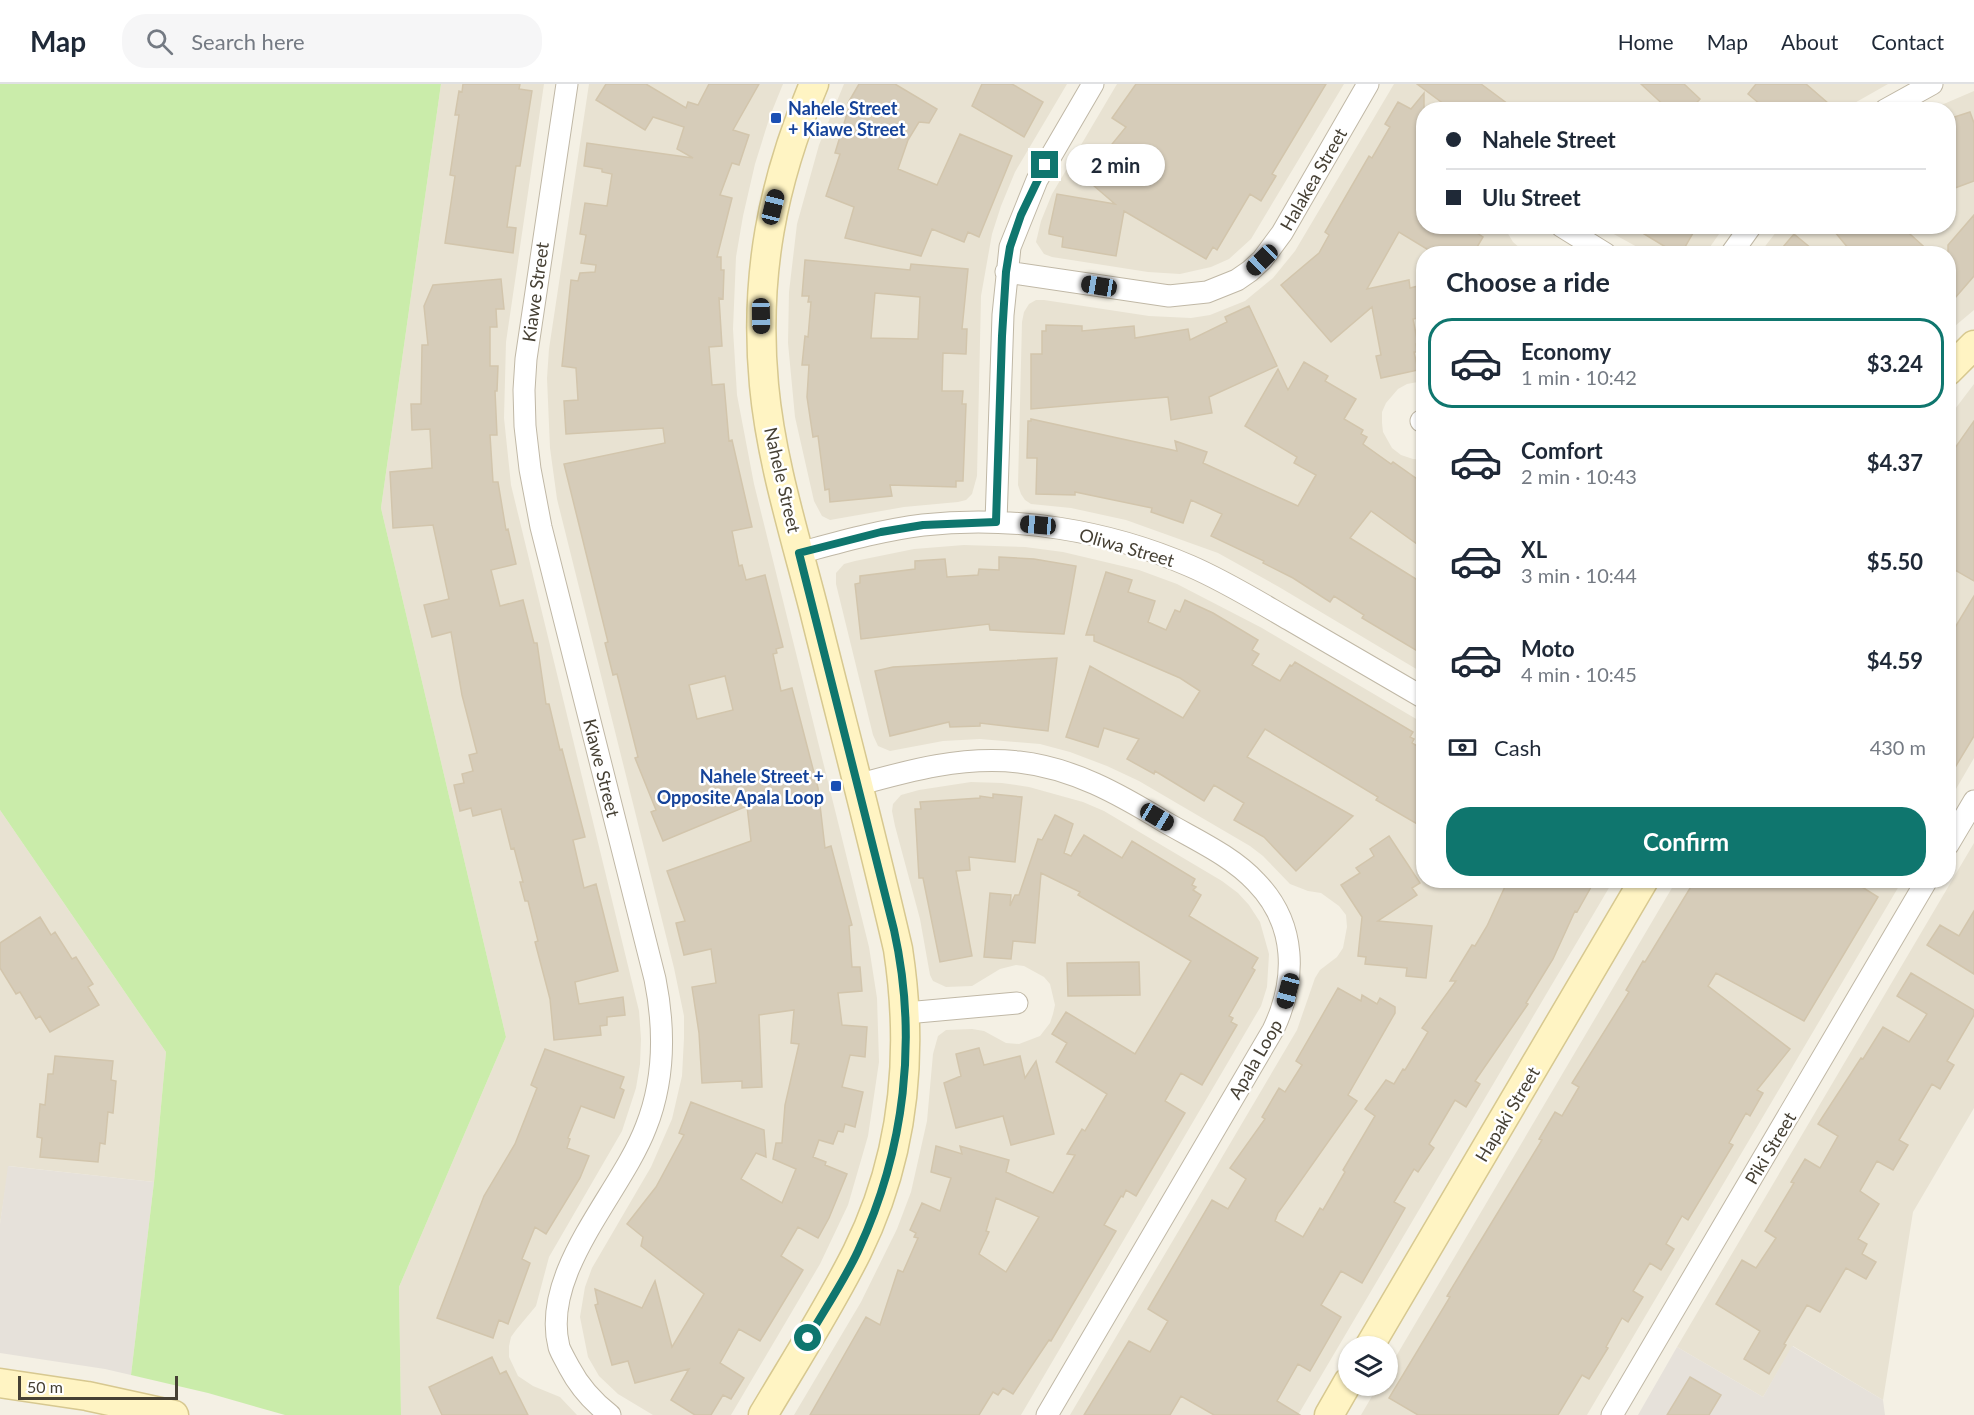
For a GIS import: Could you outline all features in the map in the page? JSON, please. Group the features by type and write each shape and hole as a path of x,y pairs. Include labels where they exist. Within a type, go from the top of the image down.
{"street":[{"name":"Kiawe Street","path":"567,84 531,314 525,380 525,426 541,527 655,980 662,1029 660,1072 647,1125 633,1157 577,1250 569,1267 559,1301 557,1322 559,1347 584,1390 610,1415"},
{"name":"Nahele Street","path":"763,1415 858,1251 882,1190 898,1130 905,1061 906,1013 898,949 778,468 768,414 762,356 763,276 773,207 786,155 814,84"},
{"path":"996,522 1002,336 1010,247 1036,180 1093,84"},
{"name":"Halakea Street","path":"1006,272 1170,296 1207,292 1237,280 1262,260 1282,233 1368,84"},
{"path":"1899,102 1932,84"},
{"path":"1574,234 1593,246"},
{"path":"1956,363 1974,345"},
{"name":"Oliwa Street","path":"799,553 881,532 923,525 996,522 1079,531 1154,551 1226,582 1416,693"},
{"name":"Apala Loop","path":"857,785 911,770 963,761 1021,762 1054,768 1083,777 1111,790 1224,856 1242,869 1270,898 1286,933 1290,956 1288,991 1283,1010 1047,1415"},
{"path":"1956,831 1974,801"},
{"name":"Hapaki Street","path":"1375,1336 1639,888"},
{"name":"Piki Street","path":"1612,1415 1922,888"},
{"path":"906,1013 1017,1003"},
{"path":"0,1383 87,1396 174,1415"},
{"path":"1329,1415 1340,1396"}],"shaded area":[{"path":"441,84 544,84 506,342 504,418 511,485 639,1011 640,1064 636,1088 622,1131 549,1257 536,1306 511,1337 509,1346 509,1357 518,1376 533,1386 560,1397 577,1415 401,1415 399,1287 506,1037 381,508"},
{"path":"589,84 783,84 755,164 736,257 733,329 737,395 754,484 869,947 877,998 879,1062 868,1136 848,1205 820,1264 731,1415 653,1415 618,1394 599,1376 588,1357 580,1317 585,1287 592,1268 651,1167 672,1119 682,1076 684,1038 684,1016 674,968 557,499 550,448 547,378 549,349"},
{"path":"844,84 1067,84 1015,172 992,234 981,296 977,476 972,494 966,500 958,502 904,507 830,520 822,516 814,501 795,417 788,343 789,292 797,224 819,145"},
{"path":"1117,84 1344,84 1251,239 1229,259 1211,267 1180,274 1148,272 1052,257 1044,254 1036,242 1041,221 1052,194"},
{"path":"1394,84 1888,84 1856,102 1416,102 1416,234 1508,234 1518,246 1416,246 1416,382 1398,389 1386,403 1382,412 1382,423 1383,432 1392,448 1401,455 1416,459 1416,669 1218,553 1126,520 1071,508 1031,504 1025,500 1018,485 1022,322 1029,304 1036,300 1044,300 1149,316 1191,318 1210,315 1245,301 1273,278 1295,251"},
{"path":"1974,91 1974,310 1956,325 1956,246 1765,246 1775,234 1956,234 1956,102 1948,102"},
{"path":"1614,234 1719,234 1711,246 1635,246"},
{"path":"1974,384 1974,758 1956,789 1956,408"},
{"path":"964,545 1025,547 1063,552 1139,570 1177,584 1262,628 1416,719 1416,888 1609,888 1345,1336 1338,1336 1338,1347 1298,1415 1070,1415 1297,1030 1315,978 1320,970 1337,957 1343,948 1347,927 1346,915 1339,906 1321,893 1290,884 1250,846 1139,781 1070,752 1040,744 980,739 943,741 890,751 878,746 873,735 836,584 836,573 844,564 914,549"},
{"path":"971,782 1029,787 1083,802 1104,811 1222,881 1238,893 1260,922 1269,954 1267,987 1261,1006 1021,1415 794,1415 861,1302 897,1229 911,1192 927,1121 933,1054 938,1036 946,1030 972,1029 984,1031 1006,1043 1019,1044 1040,1036 1050,1023 1053,1014 1055,1005 1050,984 1044,977 1024,966 1016,965 1000,969 972,986 946,987 933,981 930,975 920,919 895,826 893,804 901,795"},
{"path":"0,810 166,1052 154,1182 9,1166 0,1224"},
{"path":"1974,843 1974,1108 1913,1212 1883,1400 1793,1346 1763,1397 1677,1347 1947,888 1956,888 1956,874"},
{"path":"1672,888 1898,888 1587,1415 1361,1415 1372,1396 1398,1396 1398,1353"},
{"path":"8,1166 154,1182 131,1375 0,1353 0,1224"},
{"path":"1792,1346 1883,1400 1885,1415 1638,1415 1677,1347 1763,1397"}],"green space":[{"path":"0,84 441,84 381,508 506,1037 399,1287 401,1415 285,1415 208,1393 131,1375 154,1182 166,1052 0,810"}],"building":[{"path":"463,84 520,84 519,89 532,91 520,166 516,166 507,227 516,228 513,253 445,243 455,176 450,175 459,115 455,115 459,91 462,92"},
{"path":"606,84 646,84 686,108 688,102 698,105 709,84 759,84 733,130 749,135 739,165 732,163 720,195 732,198 717,257 721,257 721,270 724,270 723,299 719,298 722,346 709,347 712,385 724,384 729,441 732,440 752,527 732,531 739,566 742,565 746,580 765,575 783,647 776,649 777,653 773,654 781,691 792,688 818,788 825,848 831,846 852,925 849,926 852,967 860,967 862,991 838,993 842,1025 867,1027 865,1057 850,1055 842,1087 863,1092 855,1127 845,1124 843,1132 838,1131 833,1144 819,1140 813,1157 847,1174 818,1238 798,1227 781,1256 803,1270 760,1341 739,1329 720,1363 744,1378 731,1399 723,1395 711,1415 695,1415 671,1400 689,1369 635,1383 628,1361 612,1365 595,1305 598,1304 595,1289 642,1308 655,1281 672,1347 704,1294 641,1246 643,1237 627,1224 656,1187 684,1135 679,1133 691,1102 764,1130 766,1157 756,1153 741,1179 782,1203 796,1169 773,1159 776,1143 782,1143 785,1105 799,1044 791,1043 794,1010 759,1015 762,1087 742,1088 742,1081 702,1083 699,1033 692,987 716,983 711,949 684,955 676,923 685,921 667,871 751,841 747,806 663,841 651,812 656,810 635,758 638,757 617,674 613,675 605,643 608,642 564,464 665,443 663,428 566,434 564,401 578,400 576,368 562,366 571,280 578,281 580,273 595,272 596,265 581,263 586,235 580,234 585,203 607,206 612,174 602,172 602,169 584,166 587,143 693,158 677,149 684,127 653,117 645,130 596,100","holes":["725,676 733,710 697,719 689,685"]},
{"path":"859,84 895,84 937,109 929,123 919,122 908,140 898,169 937,185 960,134 1012,156 979,237 968,232 964,242 932,229 921,256 845,238 854,207 826,196 840,154 835,153 850,104 848,103"},
{"path":"982,84 1012,84 1043,102 1024,137 972,106"},
{"path":"1136,84 1326,84 1272,174 1276,176 1261,201 1250,194 1217,250 1213,247 1206,259 1124,211 1116,256 1062,247 1063,237 1049,234 1057,194 1115,204 1079,173 1099,150 1104,154 1126,127 1112,118"},
{"path":"1417,84 1481,84 1505,102 1441,102"},
{"path":"1641,84 1684,84 1700,99 1697,102 1660,102"},
{"path":"1756,84 1806,84 1827,102 1758,102 1748,94"},
{"path":"1424,93 1424,102 1417,102"},
{"path":"1398,102 1411,109 1416,103 1416,234 1478,234 1483,237 1478,246 1422,246 1399,232 1367,289 1409,280 1410,288 1416,286 1416,318 1413,319 1416,334 1416,352 1414,352 1416,370 1381,378 1376,356 1381,355 1372,307 1331,342 1281,285 1319,253 1329,235 1325,232 1369,156 1372,158 1390,127 1385,124"},
{"path":"1970,112 1974,123 1974,181 1956,188 1956,116"},
{"path":"1974,215 1974,276 1956,297 1956,246 1948,245"},
{"path":"1644,234 1692,234 1686,246 1664,246"},
{"path":"1794,234 1808,246 1784,246"},
{"path":"1837,234 1910,234 1923,246 1846,246"},
{"path":"805,260 910,270 911,264 968,269 962,329 967,329 966,354 943,353 942,391 963,391 962,404 966,404 963,481 956,481 956,487 890,485 892,496 830,502 829,489 825,490 818,436 813,437 807,397 809,365 802,365 805,336 808,337 811,302 808,302 809,296 802,296","holes":["875,293 920,297 918,339 871,338"]},
{"path":"501,279 504,309 496,309 497,327 490,327 490,366 498,366 497,391 495,391 497,435 490,435 493,482 498,482 506,530 508,529 516,564 491,570 500,606 523,600 534,643 537,643 546,704 549,704 585,837 573,840 584,888 596,884 618,971 575,982 579,1004 623,997 625,1015 607,1017 607,1025 600,1026 601,1035 554,1040 550,999 535,942 538,941 528,901 525,901 520,882 523,882 514,848 511,849 501,809 473,816 471,808 460,811 454,785 464,783 462,774 473,771 469,755 477,753 462,695 451,632 432,637 424,605 449,599 433,525 393,528 390,472 432,468 430,429 412,430 411,404 421,404 422,345 428,345 424,306 433,285"},
{"path":"1249,306 1277,366 1209,397 1212,413 1171,420 1168,397 1031,409 1031,354 1042,354 1042,331 1046,331 1046,325 1082,326 1082,331 1134,326 1135,338 1188,329 1190,340 1227,322 1225,317"},
{"path":"1304,362 1328,376 1325,381 1356,399 1344,419 1363,430 1361,434 1367,437 1363,444 1416,478 1416,543 1371,511 1350,538 1416,579 1416,650 1362,618 1364,615 1334,596 1330,602 1293,578 1263,563 1264,561 1211,536 1222,514 1191,500 1183,523 1151,512 1152,508 1075,492 1075,495 1036,494 1037,458 1027,458 1028,421 1031,419 1177,451 1175,441 1207,452 1203,463 1298,506 1316,475 1294,463 1297,457 1245,426 1278,369 1288,390"},
{"path":"1974,421 1974,581 1956,571 1956,447"},
{"path":"999,557 1034,559 1076,566 1064,634 990,630 989,624 861,639 855,584 860,583 860,576 915,569 915,561 945,559 947,577 978,575 979,569 999,570"},
{"path":"1106,572 1132,580 1128,592 1155,601 1148,622 1166,630 1175,610 1180,612 1185,600 1213,613 1258,640 1252,650 1259,654 1252,665 1280,681 1290,665 1292,666 1295,662 1413,732 1410,737 1414,739 1412,743 1416,745 1416,823 1376,800 1378,797 1265,729 1247,757 1353,816 1296,871 1264,837 1234,820 1244,803 1214,785 1204,801 1155,771 1154,774 1127,759 1139,739 1104,728 1098,747 1066,737 1090,666 1183,718 1200,691 1180,678 1094,641 1094,635 1086,635"},
{"path":"1974,596 1974,736 1956,766 1956,626"},
{"path":"1057,658 1048,731 980,723 980,726 950,727 949,722 890,736 875,671 893,667"},
{"path":"993,794 1022,797 1015,862 969,857 970,870 956,871 972,956 940,962 923,878 919,878 915,809 921,809 920,802 980,798 980,796 993,798"},
{"path":"1055,815 1073,824 1064,853 1071,856 1084,835 1122,858 1132,841 1195,879 1192,885 1196,887 1193,890 1201,895 1189,916 1258,958 1252,968 1255,970 1229,1016 1233,1018 1231,1022 1237,1025 1202,1085 1181,1073 1165,1101 1185,1113 1136,1196 1126,1190 1123,1197 1121,1196 1104,1225 1116,1231 1051,1341 1049,1340 1013,1394 1003,1388 998,1395 993,1392 979,1415 810,1415 866,1317 880,1325 898,1270 903,1272 918,1238 914,1237 916,1233 910,1230 922,1203 940,1211 951,1178 931,1172 936,1146 962,1154 960,1146 1009,1160 1006,1172 1053,1193 1075,1155 1067,1154 1082,1129 1085,1131 1107,1094 1056,1062 1067,1043 1052,1034 1066,1012 1135,1054 1191,961 1078,895 1080,892 1041,873 1035,943 1013,941 1011,959 984,957 990,893 1011,895 1010,906 1015,895 1019,895 1038,839 1042,840","holes":["996,1198 1039,1217 1006,1272 979,1254 989,1232 986,1231"]},
{"path":"1389,836 1416,877 1416,886 1412,888 1417,895 1378,921 1432,926 1426,978 1406,976 1407,968 1365,964 1366,957 1358,956 1362,917 1341,885 1360,873 1356,868 1374,856 1370,849"},
{"path":"1504,888 1590,888 1577,912 1575,911 1553,959 1526,1003 1528,1004 1475,1081 1480,1084 1466,1107 1455,1100 1429,1144 1434,1148 1418,1172 1414,1169 1394,1202 1405,1208 1362,1283 1341,1271 1321,1305 1341,1317 1310,1371 1298,1364 1277,1401 1300,1415 1214,1415 1181,1396 1170,1415 1084,1415 1129,1341 1150,1352 1168,1321 1148,1309 1212,1200 1228,1209 1246,1179 1230,1168 1265,1119 1262,1117 1279,1088 1285,1092 1302,1065 1296,1061 1338,988 1361,1001 1362,995 1377,1004 1380,998 1395,1007 1395,1013 1348,1095 1357,1101 1278,1213 1275,1221 1303,1237 1320,1208 1323,1210 1345,1172 1343,1170 1375,1116 1365,1109 1386,1080 1394,1084 1403,1069 1405,1070 1428,1032 1422,1028 1456,981 1450,981 1472,945 1475,946"},
{"path":"1690,888 1864,888 1878,897 1804,1021 1716,973 1708,986 1790,1049 1757,1090 1763,1093 1750,1116 1746,1113 1729,1143 1733,1145 1688,1220 1682,1216 1666,1244 1674,1249 1661,1270 1650,1263 1633,1291 1643,1297 1628,1322 1622,1318 1606,1347 1608,1348 1589,1379 1582,1375 1558,1415 1418,1415 1389,1398 1398,1396 1398,1383 1450,1297 1447,1296 1542,1140 1539,1139 1555,1112 1562,1116 1579,1087 1572,1083 1629,992 1626,990 1643,961 1645,962"},
{"path":"1974,911 1974,974 1927,945 1940,925 1959,936"},
{"path":"40,917 51,935 55,932 72,959 76,957 93,984 88,987 99,1005 50,1032 40,1016 36,1019 20,992 16,994 0,968 0,943"},
{"path":"1139,962 1140,995 1068,996 1067,963"},
{"path":"1911,973 1974,1010 1974,1015 1947,1061 1954,1065 1940,1089 1932,1084 1899,1140 1908,1145 1893,1170 1877,1161 1860,1191 1879,1204 1858,1239 1867,1244 1862,1254 1876,1262 1866,1279 1846,1268 1820,1312 1807,1305 1769,1374 1744,1359 1760,1331 1716,1304 1742,1260 1756,1268 1776,1238 1765,1231 1794,1183 1791,1182 1805,1159 1820,1168 1838,1136 1818,1124 1883,1027 1909,1042 1927,1014 1897,996"},
{"path":"979,1048 984,1065 1020,1056 1025,1078 1036,1061 1054,1134 1011,1145 1003,1116 956,1128 944,1083 961,1076 956,1054"},
{"path":"545,1049 624,1077 620,1088 624,1090 614,1118 581,1106 568,1138 570,1139 567,1148 589,1156 580,1178 546,1234 535,1227 522,1259 530,1263 508,1324 499,1320 493,1338 437,1318 484,1196 515,1144 537,1088 531,1085"},
{"path":"55,1056 113,1061 111,1080 116,1081 113,1113 108,1112 105,1144 100,1143 98,1162 40,1157 42,1138 37,1137 40,1104 45,1105 48,1074 53,1074"},
{"path":"492,1357 500,1374 506,1371 528,1415 442,1415 429,1387"},
{"path":"1690,1377 1721,1395 1709,1415 1667,1415"}],"place":[{"name":"Nahele Street + Kiawe Street","path":"776,118"},
{"name":"Nahele Street + Opposite Apala Loop","path":"836,786"}],"route":[{"path":"808,1338 858,1251 891,1162 902,1102 906,1013 894,930 799,553 881,532 923,525 996,522 1006,272 1010,247 1021,215 1045,165"}]}
